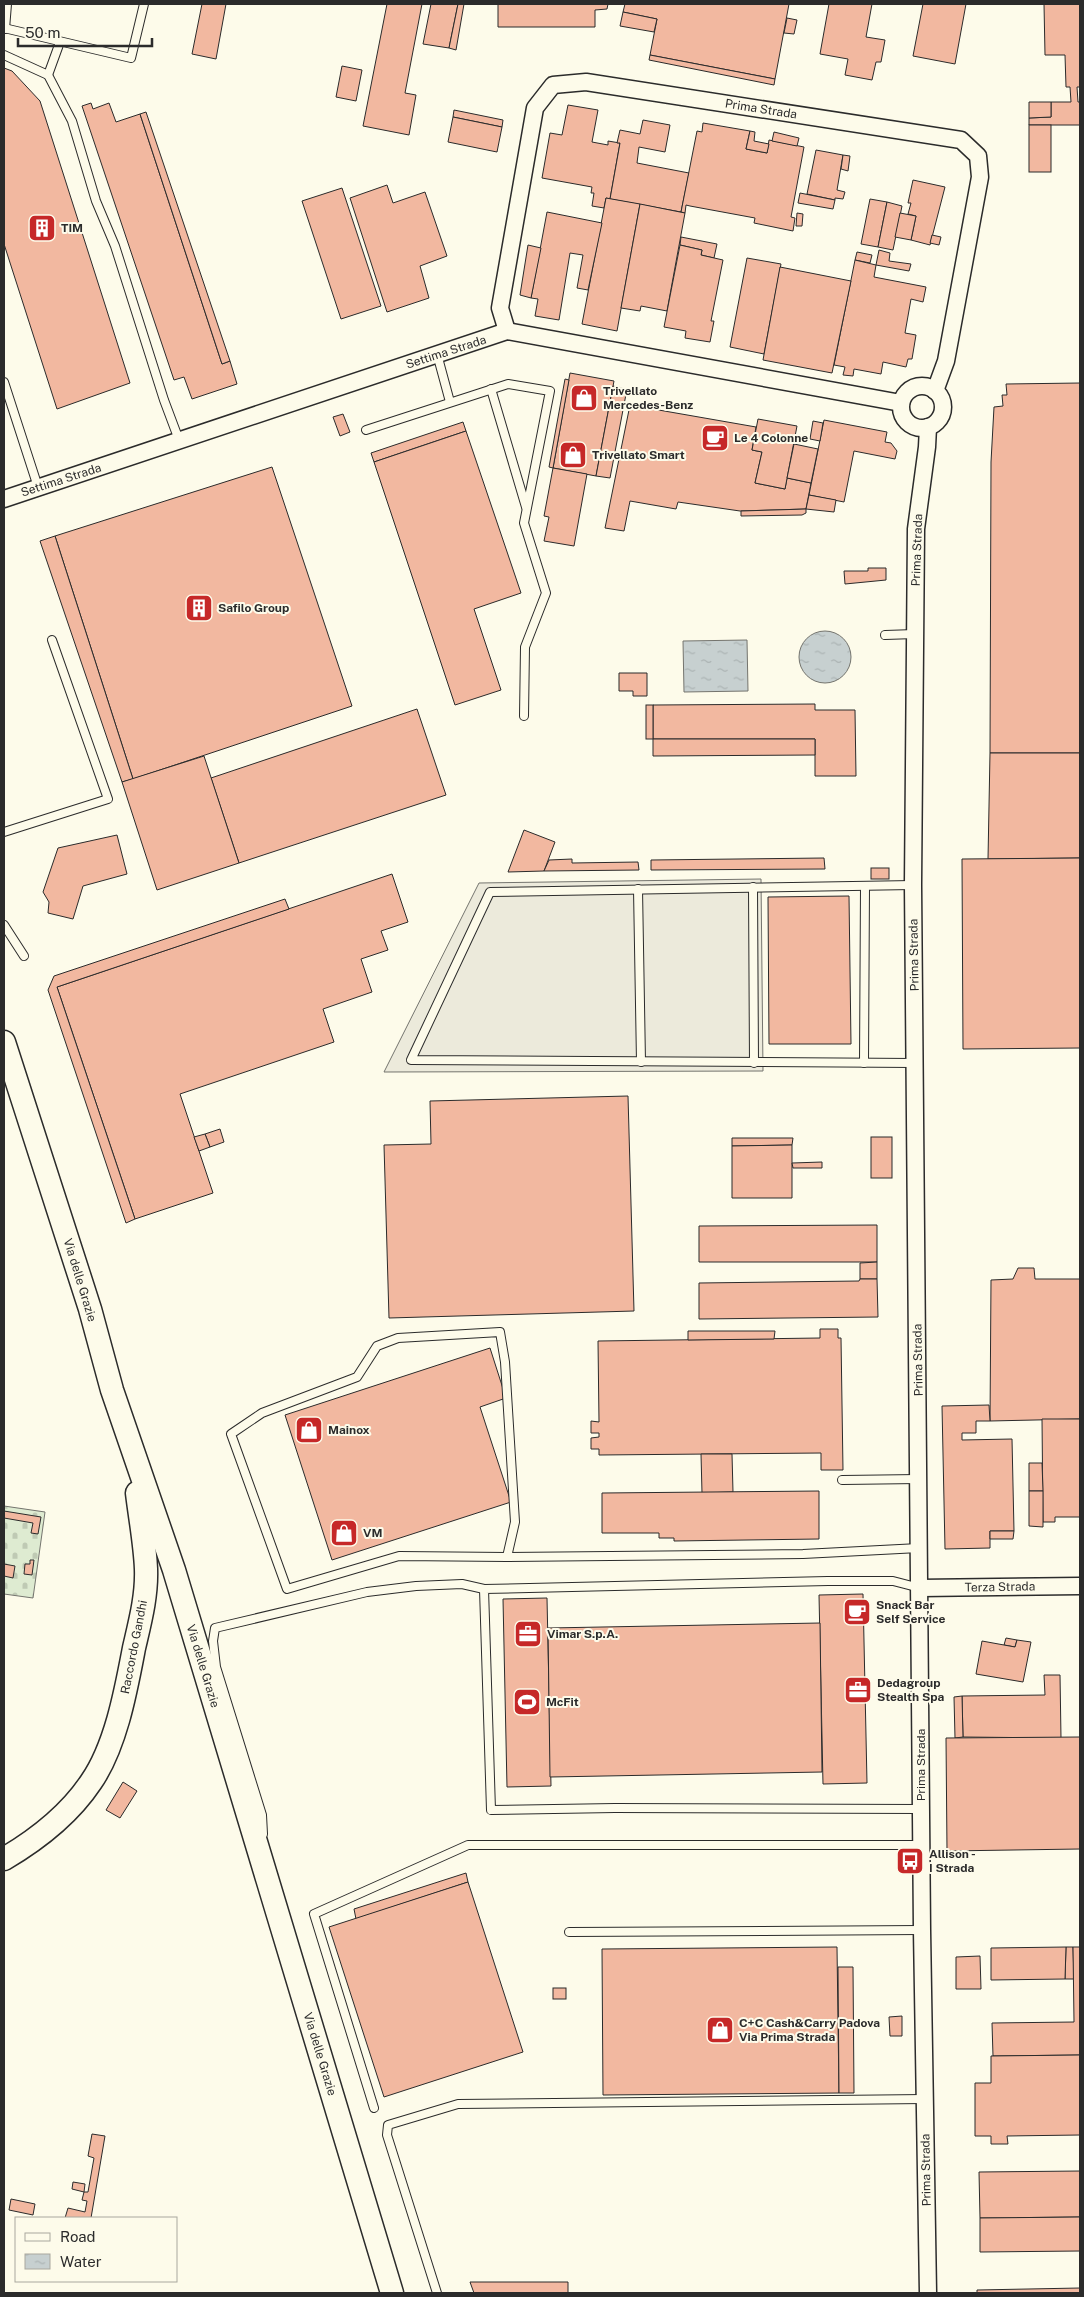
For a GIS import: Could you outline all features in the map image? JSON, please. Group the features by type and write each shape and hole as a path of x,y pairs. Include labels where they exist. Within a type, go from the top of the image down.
{"street":[{"name":"Prima Strada","path":"507,331 500,308 535,108 553,85 586,82 961,140 978,156 980,176 946,361 936,391"},
{"name":"Settima Strada","path":"4,499 507,331 901,403"},
{"path":"921,386 936,391 943,405 942,413 934,424 928,427 914,426 908,422 901,410 901,403 904,397 914,388 921,386"},
{"name":"Prima Strada","path":"928,427 916,529 913,885 922,1930 928,2293"},
{"name":"Via delle Grazie","path":"4,1042 90,1309 112,1390 174,1570 392,2293"},
{"name":"Raccordo Gandhi","path":"4,1860 38,1838 65,1814 91,1782 102,1763 124,1699 143,1607 146,1570 136,1492 112,1390"},
{"name":"Terza Strada","path":"920,1588 1080,1586"}],"lane":[{"path":"7,4 4,29 131,58 144,4"},
{"path":"48,75 60,42"},
{"path":"4,55 48,75 72,121 96,201 115,246 164,400 179,440"},
{"path":"437,354 450,402"},
{"path":"4,382 38,487"},
{"path":"366,430 508,384 550,391 524,523 546,593 525,647 524,716"},
{"path":"491,389 527,509"},
{"path":"885,635 915,634"},
{"path":"4,832 108,799 52,640"},
{"path":"913,885 490,892 411,1060 915,1063"},
{"path":"864,1064 865,886"},
{"path":"753,887 754,1063"},
{"path":"638,889 641,1062"},
{"path":"4,925 24,956"},
{"path":"507,1557 515,1522 505,1362 500,1332 398,1338 377,1346 357,1377 262,1413 232,1434 287,1589 399,1556 507,1557 803,1554 919,1548"},
{"path":"842,1480 919,1479"},
{"path":"263,1864 262,1816 245,1755 216,1666 213,1641 215,1628 368,1592 416,1586 462,1584 484,1589 893,1581 920,1588"},
{"path":"484,1589 491,1810 921,1810"},
{"path":"374,2108 314,1914 468,1845 922,1845"},
{"path":"569,1932 922,1930"},
{"path":"436,2293 387,2134 388,2126 458,2104 925,2099"}],"green space":[{"path":"4,1506 45,1512 33,1598 4,1594"}],"shaded area":[{"path":"761,879 763,1071 384,1072 479,883"}],"water":[{"path":"820,631 830,631 844,638 851,652 851,662 844,676 830,683 820,683 810,679 803,672 799,662 799,652 803,642 810,635"},
{"path":"747,640 748,691 684,692 683,641"}],"building":[{"path":"202,4 226,4 216,59 192,54"},
{"path":"387,4 422,4 405,93 416,95 409,135 363,126"},
{"path":"431,4 458,4 449,48 423,44"},
{"path":"458,4 464,4 456,50 449,48"},
{"path":"498,4 608,4 607,9 595,10 595,27 498,27"},
{"path":"625,4 789,4 775,79 650,55 657,19 623,12"},
{"path":"829,4 872,4 866,37 885,40 881,62 876,62 872,80 845,75 848,59 820,54"},
{"path":"923,4 966,4 955,64 913,56"},
{"path":"1044,4 1080,4 1080,87 1077,87 1078,102 1080,102 1080,125 1029,125 1029,118 1051,117 1051,102 1071,102 1070,87 1066,87 1065,55 1045,55"},
{"path":"623,12 657,19 654,32 620,26"},
{"path":"787,18 797,20 794,34 784,33"},
{"path":"650,55 775,79 774,85 649,60"},
{"path":"342,66 362,70 356,101 336,97"},
{"name":"TIM","path":"4,68 12,71 40,101 130,383 57,409 4,244"},
{"path":"1029,102 1051,102 1051,117 1029,118"},
{"path":"91,103 93,109 109,103 116,122 140,114 222,364 230,361 237,384 192,399 184,377 174,380 82,106"},
{"path":"568,105 598,110 592,142 608,145 608,141 620,143 610,199 606,198 604,208 592,206 594,193 591,193 592,187 542,178 550,133 562,135"},
{"path":"454,110 503,120 502,127 453,117"},
{"path":"146,112 230,361 222,364 140,114"},
{"path":"453,117 502,127 497,152 448,142"},
{"path":"643,120 670,125 665,152 639,147 637,163 689,173 681,212 610,199 620,143 617,143 620,130 640,134"},
{"path":"703,123 750,131 746,149 767,153 769,140 804,147 791,217 795,218 793,231 754,223 755,218 686,205 685,213 681,212 697,131 702,132"},
{"path":"1029,125 1051,125 1051,172 1029,172"},
{"path":"750,131 755,132 754,141 769,144 767,153 746,149"},
{"path":"774,132 799,138 797,146 772,141"},
{"path":"816,150 843,155 837,190 845,192 843,199 835,198 835,200 807,194"},
{"path":"843,155 850,156 848,171 841,169"},
{"path":"913,180 945,187 930,245 911,240 916,216 908,214 911,203 908,203"},
{"path":"387,185 393,203 425,192 447,256 420,266 429,298 387,312 350,198"},
{"path":"342,188 381,306 341,319 302,201"},
{"path":"800,193 835,200 833,209 798,203"},
{"path":"606,198 640,204 617,331 582,324"},
{"path":"870,199 887,202 878,247 861,244"},
{"path":"887,202 902,206 893,250 878,247"},
{"path":"640,204 685,213 667,311 641,306 640,311 621,308"},
{"path":"547,212 602,223 588,290 577,288 583,255 570,253 559,320 535,316 538,299 531,298"},
{"path":"797,213 803,214 802,226 796,226"},
{"path":"900,213 916,216 911,240 895,237"},
{"path":"932,235 941,237 939,245 930,243"},
{"path":"681,237 717,244 714,258 701,255 702,250 680,245"},
{"path":"528,245 541,248 531,298 520,295"},
{"path":"680,245 702,250 701,255 723,260 711,321 714,321 710,342 685,338 686,331 664,327"},
{"path":"879,250 890,253 889,261 911,264 909,271 876,265"},
{"path":"857,252 872,255 870,263 855,260"},
{"path":"747,258 781,264 764,354 730,347"},
{"path":"855,260 876,265 874,277 926,287 923,302 911,299 905,333 916,335 912,359 908,359 906,367 883,362 881,374 854,369 853,376 843,375 845,367 834,365"},
{"path":"780,267 851,281 832,373 763,360"},
{"path":"570,373 614,381 596,476 553,468"},
{"path":"565,379 569,380 553,468 549,467"},
{"path":"1080,383 1080,753 990,753 991,462 994,407 1003,406 1002,395 1007,395 1006,384"},
{"path":"613,386 627,389 610,478 596,476"},
{"path":"630,405 756,427 752,450 762,452 755,483 785,489 787,478 811,483 806,509 740,511 678,502 676,509 630,501 624,531 605,528"},
{"path":"343,414 350,432 340,436 333,417"},
{"path":"758,419 797,426 785,489 755,483 762,452 752,450"},
{"path":"824,420 887,432 885,442 891,443 897,451 895,459 854,451 844,502 809,495"},
{"path":"813,421 823,423 820,441 810,439"},
{"path":"463,422 466,431 374,462 371,453"},
{"path":"466,431 521,593 474,609 501,690 455,705 374,462"},
{"path":"794,444 818,449 811,483 787,478"},
{"name":"Safilo Group","path":"272,467 352,706 133,779 55,536"},
{"path":"553,468 587,474 574,546 544,541 549,517 544,516"},
{"path":"809,495 836,500 834,512 806,509"},
{"path":"806,509 806,513 802,515 741,516 741,511"},
{"path":"55,536 133,779 122,782 40,541"},
{"path":"868,568 886,568 886,580 845,584 844,571 868,571"},
{"path":"619,673 647,673 647,696 633,696 633,691 619,691"},
{"path":"815,704 815,710 855,710 856,776 815,776 815,739 653,739 653,705"},
{"path":"646,705 653,705 653,739 646,739"},
{"path":"417,709 446,795 239,863 211,778"},
{"path":"653,739 815,739 815,755 653,756"},
{"path":"990,753 1080,753 1080,858 988,859"},
{"path":"204,756 239,863 157,890 122,782"},
{"path":"524,830 555,842 544,871 508,872"},
{"path":"117,835 127,874 83,886 73,919 48,913 49,902 43,892 58,848"},
{"path":"824,858 825,869 651,870 651,860"},
{"path":"1080,858 1080,1048 963,1049 962,859"},
{"path":"572,859 572,863 638,862 639,870 544,871 549,860"},
{"path":"871,868 889,868 889,879 871,879"},
{"path":"392,874 408,922 381,931 388,950 361,959 372,992 323,1009 334,1042 180,1094 213,1193 135,1219 57,987"},
{"path":"849,896 851,1044 769,1044 768,897"},
{"path":"285,899 289,909 57,987 135,1219 126,1223 48,990 54,976"},
{"path":"628,1096 634,1311 389,1318 384,1145 431,1144 430,1101"},
{"path":"220,1129 224,1142 210,1147 205,1134"},
{"path":"205,1134 210,1147 199,1151 194,1137"},
{"path":"871,1137 892,1137 892,1178 871,1178"},
{"path":"732,1138 793,1138 792,1145 732,1146"},
{"path":"792,1145 792,1198 732,1198 732,1146"},
{"path":"822,1162 822,1168 793,1168 792,1163"},
{"path":"877,1225 877,1262 699,1262 699,1226"},
{"path":"877,1262 877,1279 860,1279 860,1263"},
{"path":"1018,1268 1034,1268 1035,1279 1080,1279 1080,1419 990,1421 991,1280 1013,1279"},
{"path":"860,1279 877,1279 878,1317 699,1319 699,1283 859,1281"},
{"path":"820,1329 838,1329 838,1338 841,1338 843,1470 821,1470 821,1453 599,1455 599,1449 591,1449 591,1438 599,1437 599,1433 591,1433 591,1421 599,1422 598,1341 820,1338"},
{"path":"688,1331 775,1331 774,1339 688,1340"},
{"path":"490,1348 506,1398 480,1407 511,1502 332,1560 285,1415"},
{"path":"989,1405 990,1421 976,1421 976,1433 962,1433 962,1440 1012,1439 1014,1531 990,1531 990,1548 945,1549 942,1406"},
{"path":"1042,1419 1080,1419 1080,1517 1055,1517 1055,1522 1043,1522"},
{"path":"701,1454 732,1454 733,1492 702,1493"},
{"path":"1029,1463 1042,1463 1043,1491 1029,1491"},
{"path":"819,1491 819,1539 674,1541 674,1538 659,1538 659,1533 602,1533 602,1493"},
{"path":"1029,1491 1043,1491 1043,1527 1029,1526"},
{"path":"4,1511 41,1517 38,1534 31,1533 33,1523 4,1518"},
{"path":"990,1531 1014,1531 1013,1539 990,1539"},
{"path":"30,1560 34,1560 32,1575 24,1574 25,1564 30,1564"},
{"path":"4,1564 15,1566 13,1578 4,1576"},
{"path":"863,1594 867,1783 823,1784 819,1595"},
{"name":"McFit","path":"547,1598 551,1786 507,1787 503,1599"},
{"path":"820,1623 822,1772 550,1777 548,1628"},
{"path":"1006,1638 1017,1640 1015,1647 1004,1645"},
{"path":"1017,1640 1031,1642 1023,1682 976,1674 982,1641 1015,1647"},
{"path":"1044,1675 1060,1675 1061,1738 963,1737 962,1696 1045,1695"},
{"path":"962,1696 963,1737 955,1738 954,1697"},
{"path":"1080,1737 1080,1849 947,1851 946,1738"},
{"path":"123,1782 137,1791 120,1818 106,1810"},
{"path":"466,1873 468,1882 356,1919 354,1909"},
{"path":"468,1882 523,2052 384,2097 329,1927"},
{"name":"C+C Cash&Carry Padova Via Prima Strada","path":"837,1947 839,2093 603,2095 602,1949"},
{"path":"1066,1947 1073,1947 1074,1979 1065,1979"},
{"path":"1066,1947 1065,1979 991,1980 991,1948"},
{"path":"1073,1947 1080,1947 1080,2055 993,2056 992,2023 1074,2022"},
{"path":"980,1956 981,1989 956,1989 956,1957"},
{"path":"838,1967 853,1967 854,2093 839,2093"},
{"path":"553,1988 566,1988 566,1999 553,1999"},
{"path":"902,2016 902,2036 890,2036 889,2017"},
{"path":"1080,2055 1080,2135 1007,2136 1008,2144 991,2144 991,2136 975,2136 975,2083 991,2083 991,2056"},
{"path":"92,2134 105,2136 91,2217 65,2217 68,2208 85,2212 87,2201 82,2200 84,2192 88,2192 94,2158 88,2156"},
{"path":"1080,2171 1080,2217 980,2218 979,2172"},
{"path":"73,2182 85,2184 84,2192 72,2189"},
{"path":"11,2199 35,2204 33,2215 9,2210"},
{"path":"1080,2217 1080,2251 980,2252 980,2218"},
{"path":"470,2282 568,2282 568,2293 474,2293"},
{"path":"1080,2288 1080,2293 977,2293 977,2290"}],"place":[{"name":"TIM","path":"42,228"},
{"name":"Trivellato Mercedes-Benz","path":"584,398"},
{"name":"Le 4 Colonne","path":"715,438"},
{"name":"Trivellato Smart","path":"573,455"},
{"name":"Safilo Group","path":"199,608"},
{"name":"Mainox","path":"309,1430"},
{"name":"VM","path":"344,1533"},
{"name":"Snack Bar Self Service","path":"857,1612"},
{"name":"Vimar S.p.A.","path":"528,1634"},
{"name":"Dedagroup Stealth Spa","path":"858,1690"},
{"name":"McFit","path":"527,1702"},
{"name":"Allison - I Strada","path":"910,1861"},
{"name":"C+C Cash&Carry Padova Via Prima Strada","path":"720,2030"}]}
